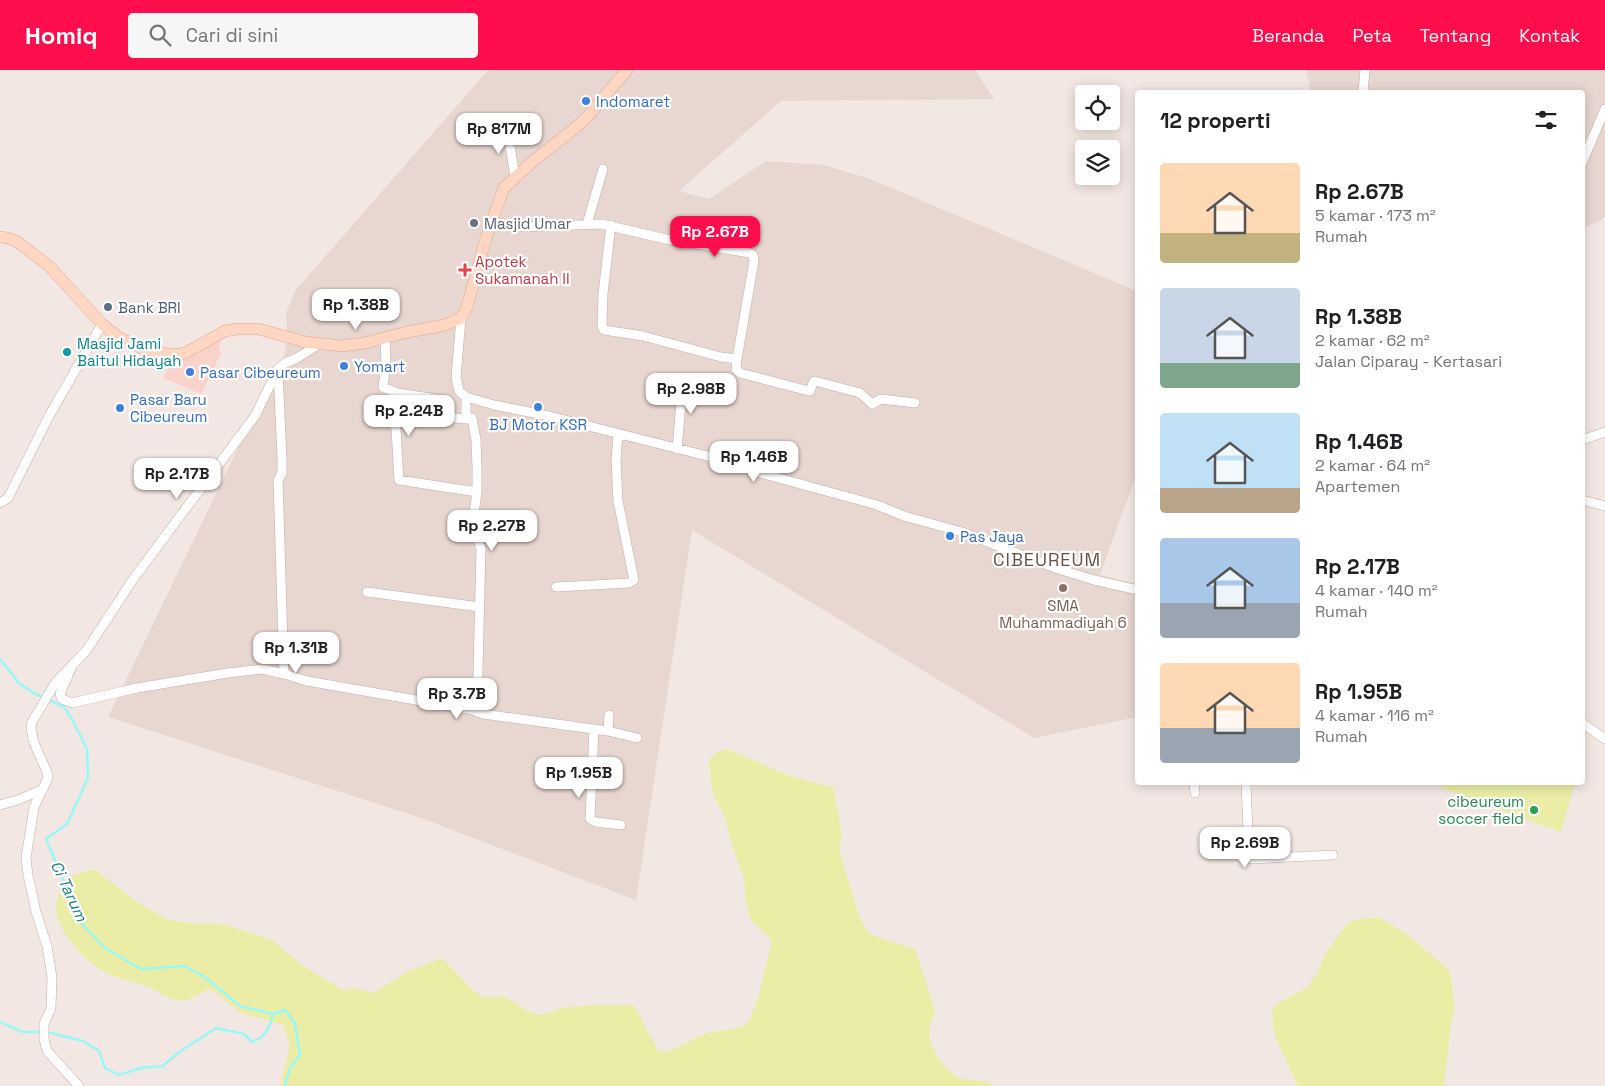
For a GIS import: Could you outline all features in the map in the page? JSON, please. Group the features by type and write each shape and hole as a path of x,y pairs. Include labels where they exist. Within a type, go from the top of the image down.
{"main road":[{"path":"0,238 16,241 50,267 102,324 118,337 148,351 175,356 185,353 225,331 247,328 268,331 319,344 342,346 445,325 461,318 470,300 480,260 504,188 587,117 627,70"}],"street":[{"path":"1363,90 1365,70"},
{"path":"1585,156 1605,109"},
{"path":"510,135 515,177"},
{"path":"587,224 603,169"},
{"path":"492,222 523,227 587,224 611,226 666,239 750,253 754,261 737,359 736,369 740,373 809,391 812,383 815,381 860,393 872,404 881,399 916,403"},
{"path":"611,226 603,294 602,326 604,330 643,336 721,357 737,359"},
{"path":"461,318 456,377 458,390 466,397 723,460 789,481 848,496 904,516 962,532 1058,569 1135,589"},
{"path":"0,503 8,498 49,416 102,324"},
{"path":"384,338 386,365 383,387 397,393 437,399 435,416 472,418 474,421 477,492 473,522 481,549 477,711"},
{"path":"79,1086 47,1051 44,1039 44,1024 51,1008 52,977 47,946 36,912 26,858 34,807 48,778 36,749 31,728 56,682 86,651 134,578 255,416 278,369 319,344"},
{"path":"278,369 282,466 282,473 278,480 284,674"},
{"path":"677,449 683,380"},
{"path":"397,393 394,424 396,429 399,480 477,492"},
{"path":"466,397 466,418"},
{"path":"1585,439 1605,432"},
{"path":"556,586 629,583 634,580 618,501 616,460 618,434"},
{"path":"1585,501 1605,506"},
{"path":"367,592 480,607"},
{"path":"73,664 60,694 62,699 72,703 137,688 263,669 307,682 477,711 483,714 637,738"},
{"path":"608,732 609,714"},
{"path":"1585,725 1605,739"},
{"path":"594,730 590,819 596,822 621,825"},
{"path":"1194,785 1195,793"},
{"path":"1246,785 1249,855 1251,859 1334,855"},
{"path":"0,805 18,800 43,789"}],"shaded area":[{"path":"488,70 975,70 994,99 781,101 679,191 709,199 766,161 824,165 870,179 1135,290 1135,479 1100,575 1135,584 1135,717 1034,738 692,530 636,900 421,818 108,717 284,356 287,340 286,313 295,291"},
{"path":"1306,70 1605,70 1605,216 1601,220 1585,227 1585,90 1311,90"},
{"name":"Pasar Cibeureum","path":"221,338 219,351 221,354 201,394 164,378 172,360 187,358"}],"green space":[{"path":"727,749 790,776 833,787 842,835 839,849 860,919 868,932 874,936 915,949 933,1004 934,1011 930,1026 930,1039 935,1052 943,1063 957,1077 984,1081 994,1086 280,1086 290,1045 283,1025 239,1012 215,992 208,989 190,999 182,1001 143,985 111,975 94,965 76,948 62,928 58,918 57,901 67,877 94,869 140,904 169,920 222,924 272,940 303,966 345,991 352,988 373,993 405,973 442,958 482,997 506,997 535,1014 544,1014 562,1008 592,1005 634,1005 659,1052 677,1048 709,1032 739,1028 748,1021 757,1002 772,940 751,920 746,904 744,879 731,842 725,817 712,788 709,763 712,756 719,751"},
{"name":"cibeureum soccer field","path":"1442,785 1574,785 1561,832 1441,788"},
{"path":"1378,917 1407,934 1450,971 1455,1008 1451,1023 1444,1086 1298,1086 1275,1037 1272,1012 1275,1005 1308,987 1327,951 1347,924 1354,920"}],"waterway":[{"name":"Ci Tarum","path":"0,659 19,683 32,692 64,707 87,749 88,777 80,796 67,824 46,839 82,924 105,948 141,969 185,966 206,978 240,1006 273,1014 285,1010 295,1023 300,1055 290,1068 285,1086"},
{"path":"47,1032 83,1041 99,1051 105,1068 119,1075 141,1068 163,1066 179,1052 216,1028 244,1034 252,1042 267,1031 273,1014"},
{"path":"0,1022 23,1032 42,1032"}],"place":[{"name":"Indomaret","path":"586,101"},
{"name":"Masjid Umar","path":"474,223"},
{"name":"Apotek Sukamanah II","path":"465,270"},
{"name":"Bank BRI","path":"108,307"},
{"name":"Masjid Jami Baitul Hidayah","path":"67,352"},
{"name":"Yomart","path":"344,366"},
{"name":"Pasar Cibeureum","path":"190,372"},
{"name":"BJ Motor KSR","path":"538,407"},
{"name":"Pasar Baru Cibeureum","path":"120,408"},
{"name":"Pas Jaya","path":"950,536"},
{"name":"SMA Muhammadiyah 6","path":"1063,588"},
{"name":"cibeureum soccer field","path":"1534,810"}],"district":[{"name":"CIBEUREUM","path":"1047,559"}]}
